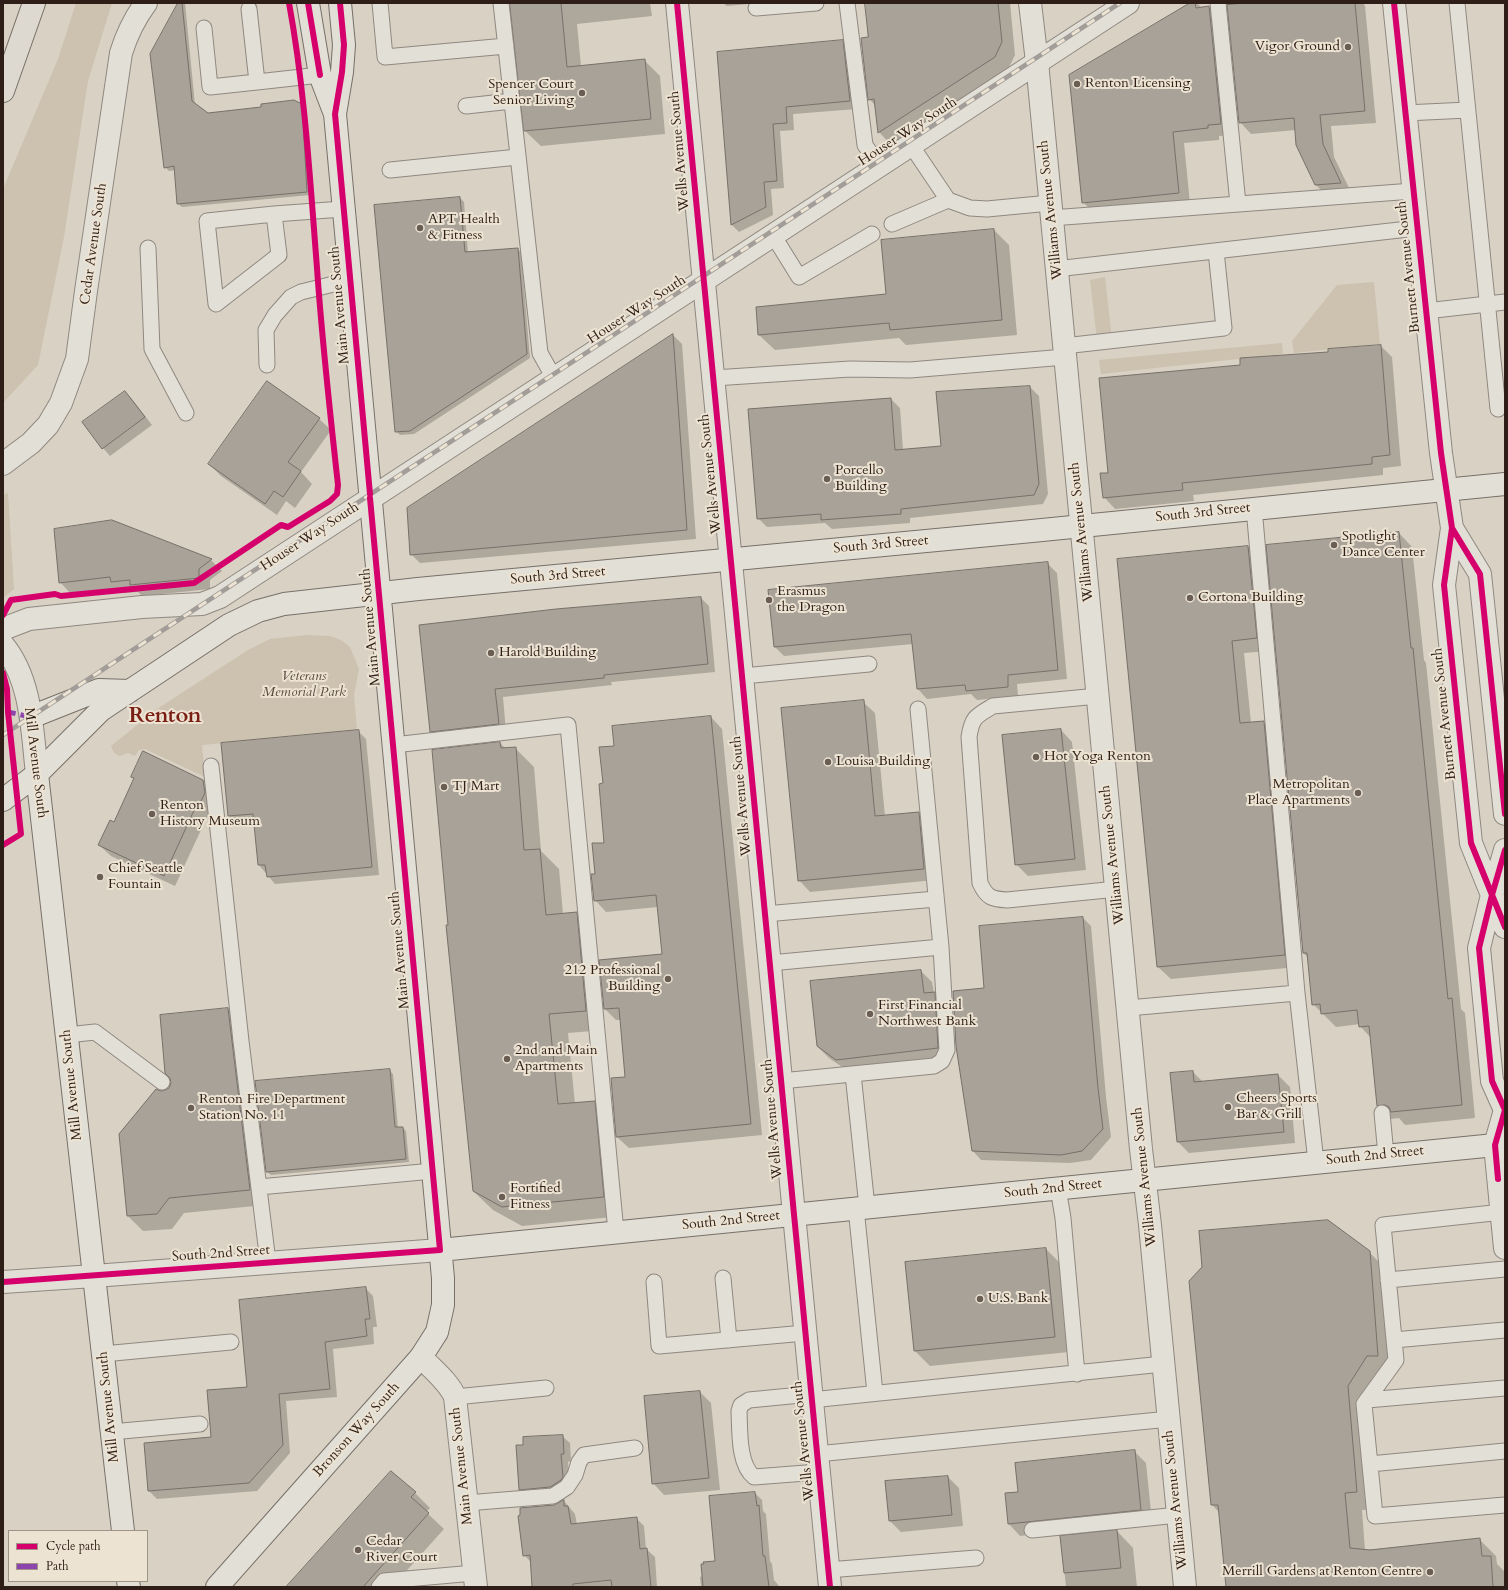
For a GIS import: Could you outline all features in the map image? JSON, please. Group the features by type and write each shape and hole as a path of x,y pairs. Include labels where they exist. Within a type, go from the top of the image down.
{"highway":[{"path":"3,91 34,3"}],"street":[{"name":"Cedar Avenue South","path":"3,464 31,443 48,425 61,403 78,360 87,284 121,53 136,16 146,3"},
{"name":"Main Avenue South","path":"308,3 320,75 334,114 440,1250"},
{"name":"Main Avenue South","path":"334,114 342,72 344,45 340,3"},
{"name":"Wells Avenue South","path":"677,3 705,280 829,1578"},
{"name":"Williams Avenue South","path":"1030,3 1037,62 1185,1587"},
{"name":"Houser Way South","path":"3,629 29,619 142,607 202,604 220,597 1128,3"},
{"name":"Burnett Avenue South","path":"1394,3 1426,311 1446,489 1452,528 1444,585 1471,843 1498,894 1505,927"},
{"name":"South 3rd Street","path":"130,691 229,625 258,611 284,604 1505,484"},
{"name":"Burnett Avenue South","path":"1452,528 1480,574 1505,814"},
{"name":"Mill Avenue South","path":"3,645 11,655 21,674 31,717 123,1530"},
{"path":"31,717 100,690 130,691"},
{"path":"3,800 37,774 101,710 130,691"},
{"path":"1505,850 1498,894 1479,948 1492,1081 1505,1110 1500,1144 1502,1212 1505,1248"},
{"name":"South 2nd Street","path":"3,1282 440,1250 1500,1144"},
{"name":"Bronson Way South","path":"218,1587 421,1357 437,1332 443,1305 444,1278 440,1250"},
{"name":"Main Avenue South","path":"421,1357 452,1391 454,1397 475,1580"}],"lane":[{"path":"380,3 385,58 506,46"},
{"path":"501,3 540,353 554,378"},
{"path":"756,8 816,3"},
{"path":"847,3 865,145 879,166"},
{"path":"1218,3 1238,204"},
{"path":"1458,3 1498,409"},
{"path":"249,9 256,82"},
{"path":"204,28 210,88 320,75"},
{"path":"466,106 512,101"},
{"path":"1405,113 1468,110"},
{"path":"911,144 948,200 970,208 1051,211 1238,204 1413,191"},
{"path":"390,170 518,157"},
{"path":"892,224 948,200"},
{"path":"274,214 279,255 216,304 207,221 274,214 343,209"},
{"path":"1056,269 1418,228"},
{"path":"773,235 799,277 872,234"},
{"path":"148,248 152,350 186,413"},
{"path":"714,378 850,369 910,370 1064,352 1224,328 1216,251"},
{"path":"267,365 266,330 290,298 301,292 350,280"},
{"path":"1426,311 1505,302"},
{"path":"1254,508 1297,993 1316,1162"},
{"path":"743,676 869,664"},
{"path":"1098,696 993,706 979,714 971,724 969,737 980,884 985,895 996,900 1117,889"},
{"path":"781,1081 934,1066 942,1061 947,1050 941,947 918,709"},
{"path":"394,745 568,725 616,1232"},
{"path":"211,766 240,1033 268,1262"},
{"path":"765,914 936,899"},
{"path":"770,963 941,947"},
{"path":"1128,1008 1297,993"},
{"path":"66,1035 95,1032 162,1082"},
{"path":"853,1074 875,1393"},
{"path":"1382,1113 1386,1155"},
{"path":"259,1187 433,1171"},
{"path":"1058,1188 1063,1218 1077,1374"},
{"path":"1502,1212 1383,1225 1396,1360 1364,1404 1375,1516 1505,1506"},
{"path":"1388,1280 1505,1269"},
{"path":"723,1278 729,1340"},
{"path":"654,1282 659,1346 805,1333"},
{"path":"1394,1340 1505,1330"},
{"path":"103,1354 232,1342"},
{"path":"1163,1364 1077,1374 875,1393 749,1400 740,1405 738,1411 743,1463 748,1473 754,1477 818,1463 1168,1419"},
{"path":"454,1397 546,1388"},
{"path":"1367,1400 1505,1388"},
{"path":"112,1432 200,1424"},
{"path":"466,1503 553,1496 566,1486 575,1475 579,1462 584,1455 635,1448"},
{"path":"1370,1464 1505,1451"},
{"path":"1032,1530 1178,1515"},
{"path":"829,1578 976,1558"},
{"path":"379,1587 384,1581 475,1580"}],"green space":[{"path":"76,3 112,3 88,81 64,237 38,365 3,403 3,189 58,59"},
{"path":"1105,277 1112,339 1097,340 1090,280"},
{"path":"1374,282 1380,344 1294,353 1292,341 1337,285"},
{"path":"1282,343 1283,354 1101,374 1099,360"},
{"path":"8,493 14,589 3,598 3,495"},
{"name":"Veterans Memorial Park","path":"307,635 330,636 341,640 350,647 359,669 354,695 357,731 202,745 205,777 145,749 139,750 135,756 128,753 120,756 114,753 111,746 157,709 248,650 270,639"}],"building":[{"path":"178,3 182,3 192,101 208,113 261,107 261,104 294,100 302,104 307,192 177,204 174,166 164,168 150,54"},
{"name":"Spencer Court Senior Living","path":"510,3 561,3 567,67 645,59 651,119 524,131"},
{"path":"865,3 998,3 1002,42 995,57 878,133 874,99 868,100 861,38 868,37"},
{"path":"1190,3 1195,3 1196,8 1209,6 1221,124 1208,125 1208,128 1173,132 1179,193 1082,203 1069,75"},
{"path":"1245,3 1355,3 1365,111 1320,115 1323,144 1341,183 1315,185 1296,145 1294,118 1239,123 1227,5"},
{"path":"843,40 850,101 786,107 787,123 773,124 777,181 764,182 766,207 731,225 717,52"},
{"path":"460,197 465,252 518,248 527,354 410,431 395,432 374,205"},
{"path":"994,229 1002,320 890,330 889,323 758,335 756,307 886,294 881,240"},
{"path":"673,334 687,530 410,555 407,508"},
{"path":"1381,345 1390,455 1372,457 1372,464 1182,483 1183,490 1103,498 1100,473 1108,473 1099,378 1240,365 1240,358 1328,352 1328,349"},
{"path":"267,381 320,418 288,462 301,471 283,497 274,491 265,504 208,464"},
{"path":"1030,386 1039,484 1034,495 901,509 901,514 821,520 821,514 757,519 748,409 891,398 895,450 941,446 936,392"},
{"path":"125,391 145,417 102,449 82,422"},
{"path":"112,520 212,559 199,569 199,578 130,585 130,580 111,582 110,577 59,583 54,529"},
{"name":"Metropolitan Place Apartments","path":"1399,532 1411,648 1413,648 1448,999 1452,998 1462,1105 1391,1112 1389,1107 1385,1105 1377,1106 1369,1026 1359,1027 1357,1010 1321,1014 1320,1004 1312,1005 1307,953 1303,953 1266,545"},
{"path":"1248,546 1257,638 1232,641 1240,723 1264,721 1285,955 1157,967 1117,559"},
{"path":"1048,562 1058,670 1008,675 1008,687 966,691 965,685 917,689 911,634 774,647 768,590"},
{"path":"701,597 708,664 604,675 604,678 495,689 499,724 430,732 419,625 556,609"},
{"path":"864,700 875,816 919,812 924,869 798,881 781,708"},
{"path":"711,716 751,1124 616,1137 611,1078 625,1077 619,1008 604,1009 599,960 662,954 656,895 594,901 591,874 595,874 592,843 604,843 599,784 603,783 599,747 614,746 612,726"},
{"path":"1061,729 1075,859 1015,865 1002,735"},
{"path":"359,730 372,867 267,877 265,865 258,865 253,814 228,816 221,743"},
{"name":"2nd and Main Apartments","path":"500,742 501,748 516,747 524,850 540,849 546,915 577,912 586,1011 549,1014 558,1104 595,1101 604,1197 502,1207 473,1191 446,925 448,925 432,750"},
{"name":"Renton History Museum","path":"143,751 203,780 205,793 198,807 196,806 164,876 98,845 110,820 114,822 134,778 131,777"},
{"path":"1083,917 1103,1129 1082,1151 1061,1155 972,1151 956,1046 953,991 984,988 979,926"},
{"name":"First Financial Northwest Bank","path":"921,970 924,993 935,992 938,1048 836,1060 817,1046 810,981"},
{"name":"Renton Fire Department Station No. 11","path":"228,1008 250,1190 169,1198 157,1214 127,1216 119,1134 156,1089 161,1091 165,1090 169,1088 171,1083 170,1078 165,1073 160,1015"},
{"path":"390,1069 395,1127 403,1127 406,1159 266,1172 255,1081"},
{"name":"Cheers Sports Bar & Grill","path":"1193,1071 1194,1082 1278,1074 1284,1132 1177,1142 1170,1073"},
{"path":"1328,1220 1370,1251 1378,1356 1367,1356 1348,1386 1357,1492 1345,1493 1350,1548 1370,1550 1480,1538 1482,1556 1491,1556 1493,1587 1226,1587 1218,1505 1211,1505 1189,1281 1202,1267 1199,1231"},
{"name":"U.S. Bank","path":"1046,1248 1055,1337 914,1351 905,1262"},
{"path":"366,1287 370,1319 365,1319 367,1336 325,1342 330,1389 279,1394 283,1445 249,1483 148,1491 144,1443 211,1437 207,1390 247,1387 239,1300"},
{"path":"700,1391 709,1478 652,1484 644,1396"},
{"path":"563,1435 564,1454 561,1454 563,1477 561,1480 550,1487 519,1490 516,1445 523,1445 523,1437"},
{"path":"1135,1450 1141,1510 1008,1524 1005,1493 1018,1492 1015,1463"},
{"name":"Cedar River Court","path":"391,1471 416,1492 411,1497 429,1513 363,1587 286,1587"},
{"path":"948,1476 952,1515 889,1521 885,1481"},
{"path":"755,1492 757,1506 759,1505 763,1556 765,1556 769,1587 703,1587 701,1564 704,1564 703,1562 715,1561 709,1496"},
{"path":"564,1500 564,1506 568,1506 571,1524 637,1517 640,1549 647,1548 651,1587 612,1587 611,1580 573,1584 573,1587 532,1587 530,1555 523,1556 518,1516 520,1515 520,1508 554,1505"},
{"path":"1117,1530 1121,1568 1064,1573 1060,1536"}],"railway":[{"path":"3,735 1120,3"}],"marked path":[{"path":"6,713 8,712 31,717"}],"cycle path":[{"path":"3,615 11,600 55,594 61,596 194,583 281,525 288,527 330,501 337,494 338,485 321,323 306,135 295,36 289,3"},
{"path":"308,3 320,75"},
{"path":"340,3 344,45 342,72 335,114 370,494"},
{"path":"677,3 830,1587"},
{"path":"1394,3 1441,453 1452,528 1444,585 1471,843 1505,927"},
{"path":"3,1282 440,1250 370,498"},
{"path":"1452,528 1480,574 1505,814"},
{"path":"3,673 7,689 8,712 21,834 3,845"},
{"path":"1505,850 1479,948 1492,1081 1505,1110"},
{"path":"1498,1179 1495,1145 1505,1110"}],"place":[{"name":"Vigor Ground","path":"1348,47"},
{"name":"Renton Licensing","path":"1077,84"},
{"name":"Spencer Court Senior Living","path":"582,93"},
{"name":"APT Health & Fitness","path":"420,228"},
{"name":"Porcello Building","path":"827,479"},
{"name":"Spotlight Dance Center","path":"1334,545"},
{"name":"Cortona Building","path":"1190,598"},
{"name":"Erasmus the Dragon","path":"769,600"},
{"name":"Harold Building","path":"491,653"},
{"name":"Hot Yoga Renton","path":"1036,757"},
{"name":"Louisa Building","path":"828,762"},
{"name":"TJ Mart","path":"444,787"},
{"name":"Metropolitan Place Apartments","path":"1358,793"},
{"name":"Renton History Museum","path":"152,814"},
{"name":"Chief Seattle Fountain","path":"100,877"},
{"name":"212 Professional Building","path":"668,979"},
{"name":"First Financial Northwest Bank","path":"870,1014"},
{"name":"2nd and Main Apartments","path":"507,1059"},
{"name":"Cheers Sports Bar & Grill","path":"1228,1107"},
{"name":"Renton Fire Department Station No. 11","path":"191,1108"},
{"name":"Fortified Fitness","path":"502,1197"},
{"name":"U.S. Bank","path":"980,1299"},
{"name":"Cedar River Court","path":"358,1550"},
{"name":"Merrill Gardens at Renton Centre","path":"1430,1572"}],"district":[{"name":"Renton","path":"165,717"}]}
